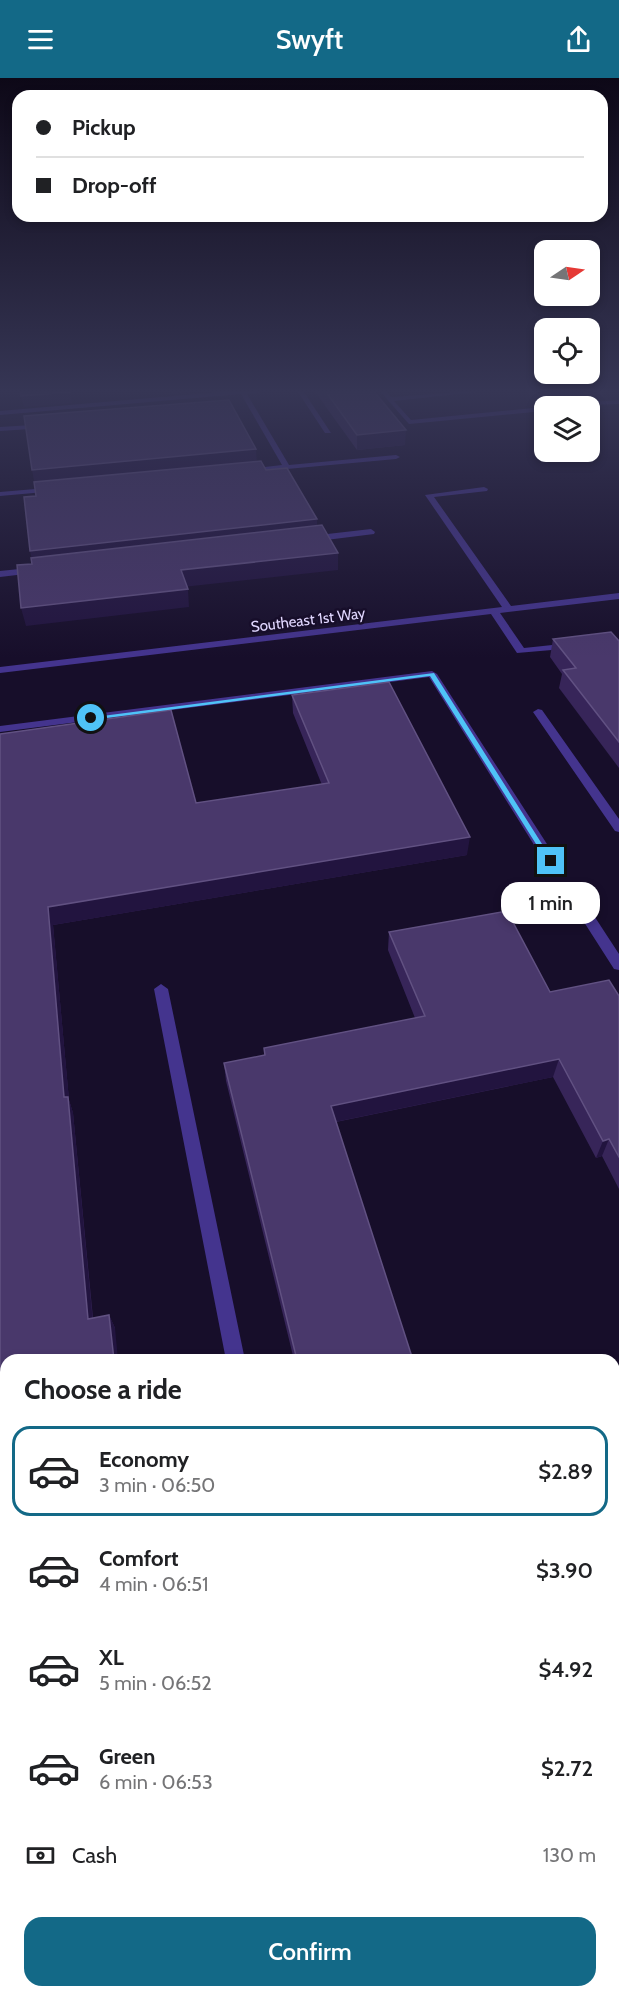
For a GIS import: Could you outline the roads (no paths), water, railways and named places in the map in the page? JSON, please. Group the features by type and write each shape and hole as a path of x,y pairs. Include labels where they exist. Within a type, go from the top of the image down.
{"street":[{"path":"0,494 69,488"},
{"path":"484,489 429,495 509,610"},
{"path":"302,540 371,532"},
{"path":"0,574 46,569"},
{"name":"Southeast 1st Way","path":"0,670 619,596"},
{"path":"494,612 521,651 586,644"},
{"path":"0,729 432,674 551,861"},
{"path":"538,712 619,828"},
{"path":"582,908 619,965"},
{"path":"161,989 235,1354"}]}
